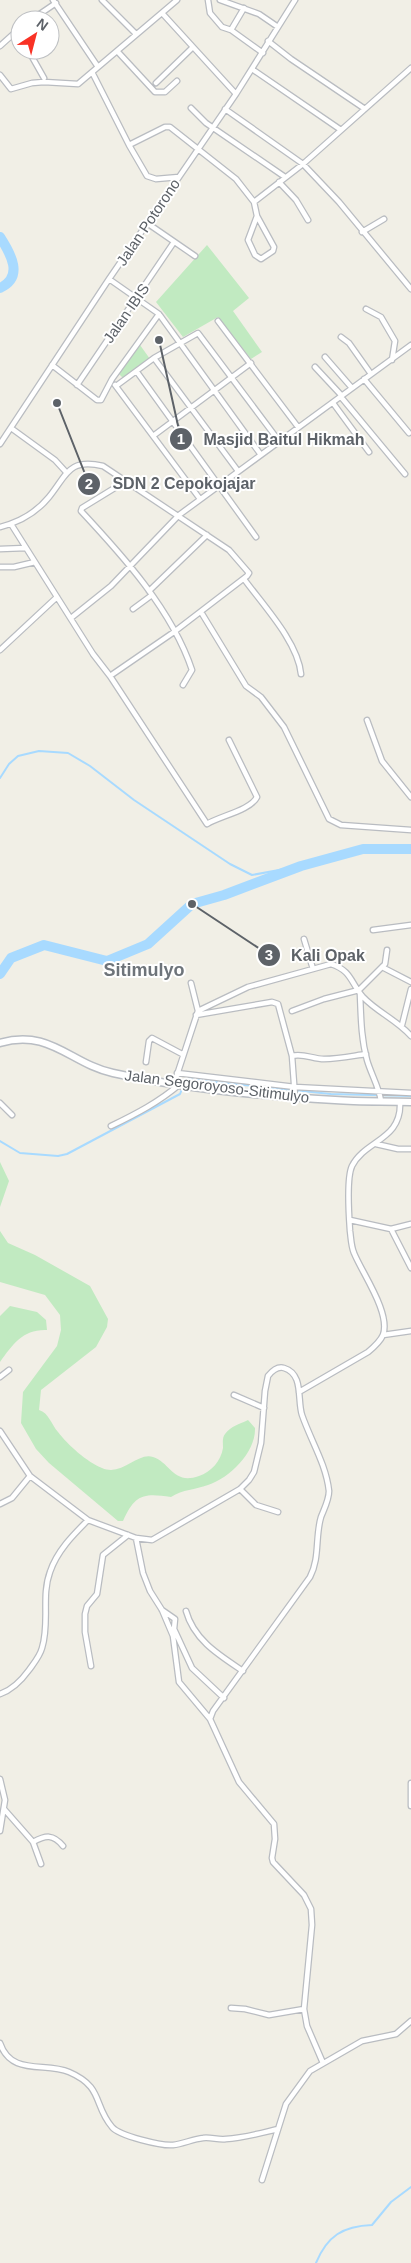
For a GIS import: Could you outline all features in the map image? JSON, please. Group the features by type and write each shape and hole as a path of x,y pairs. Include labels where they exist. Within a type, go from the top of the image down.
{"main road":[{"name":"Jalan Segoroyoso-Sitimulyo","path":"0,1043 17,1039 41,1042 68,1052 102,1070 189,1086 295,1097 411,1102"}],"street":[{"path":"102,0 136,34"},
{"path":"0,75 11,89 32,83 44,82 74,85 118,52 136,34 177,0"},
{"path":"208,0 210,13 222,27 231,30 263,53"},
{"path":"220,0 259,14 278,27"},
{"name":"Jalan Potorono","path":"0,444 109,279 236,94 295,0"},
{"path":"44,10 54,2 98,67"},
{"path":"231,30 244,8"},
{"path":"162,13 236,94"},
{"path":"0,46 10,37"},
{"path":"268,41 291,59 365,109"},
{"path":"156,83 192,48"},
{"path":"118,52 155,92 166,92 177,81"},
{"path":"34,60 44,78"},
{"path":"254,202 303,164 411,68"},
{"path":"252,69 342,130"},
{"path":"92,72 129,145 148,176 156,179 179,177"},
{"path":"191,108 212,127 285,177"},
{"path":"225,109 303,164 339,202 411,289"},
{"path":"129,145 165,126 170,127 236,179 254,202 257,216 274,247 273,251 261,259 255,255 248,240 257,216"},
{"path":"279,182 296,200 308,220"},
{"path":"362,232 369,226 384,219"},
{"path":"147,223 195,256"},
{"name":"Jalan IBIS","path":"76,385 174,242"},
{"path":"109,279 159,314 261,455"},
{"path":"366,309 381,317 392,334 395,344 392,360"},
{"path":"52,365 76,385 100,400 112,379 159,314"},
{"path":"218,321 298,428"},
{"path":"116,386 154,358 195,334 200,334 279,441"},
{"path":"341,337 350,343 371,374"},
{"path":"71,618 111,586 179,515 411,345"},
{"path":"325,357 352,388"},
{"path":"154,358 238,471"},
{"path":"153,436 251,363"},
{"path":"315,367 405,474"},
{"path":"137,372 220,484 229,501 256,537"},
{"path":"112,379 200,499"},
{"path":"364,379 409,433"},
{"path":"332,403 369,452"},
{"path":"10,428 49,455 66,472"},
{"path":"0,527 24,519 43,503 66,472 78,465 96,464 103,466 179,515 229,550 244,564 249,573 244,579 174,632 110,676"},
{"path":"126,481 82,508 80,512 112,543 150,593 174,632 192,670 183,685"},
{"path":"11,524 207,824 254,802 257,797 229,740"},
{"path":"133,609 207,535"},
{"path":"0,549 26,548"},
{"path":"0,567 14,567 35,562"},
{"path":"244,579 288,640 301,674"},
{"path":"0,650 57,597"},
{"path":"201,612 246,686 264,700 284,727 329,819 341,825 411,830"},
{"path":"367,720 382,761 411,797"},
{"path":"373,930 411,925"},
{"path":"304,939 313,969"},
{"path":"292,1011 324,999 359,991 387,962 387,950"},
{"path":"197,1013 248,987 333,965 347,972 365,998 402,1025 411,1036"},
{"path":"382,967 411,982"},
{"path":"111,1126 156,1103 174,1091 182,1054 197,1013 191,983"},
{"path":"402,1025 411,989"},
{"path":"359,991 361,1032 366,1054 380,1092 381,1101"},
{"path":"197,1013 277,1003 292,1056 295,1097"},
{"path":"146,1062 149,1041 152,1038 182,1054"},
{"path":"292,1056 328,1059 366,1054"},
{"path":"177,1073 295,1087 411,1093"},
{"path":"299,1392 368,1352 378,1343 383,1335 384,1325 379,1306 353,1251 350,1220 350,1174 356,1160 392,1129 398,1119 400,1102"},
{"path":"0,1103 12,1115"},
{"path":"376,1144 398,1149 411,1149"},
{"path":"350,1220 390,1229 411,1224"},
{"path":"390,1229 411,1268"},
{"path":"383,1335 411,1331"},
{"path":"0,1431 30,1476 88,1520 136,1538 147,1540 157,1538 240,1489 254,1472 258,1459 268,1376 275,1369 285,1368 292,1372 299,1392 300,1410 322,1464 329,1492 318,1536 315,1565 310,1577 213,1711 210,1719"},
{"path":"0,1377 9,1370"},
{"path":"234,1395 264,1408"},
{"path":"0,1504 12,1498 30,1476"},
{"path":"240,1489 256,1505 278,1512"},
{"path":"0,1694 7,1692 22,1679 40,1653 44,1639 46,1588 50,1572 67,1542 88,1520"},
{"path":"91,1666 84,1614 87,1606 97,1594 103,1555 128,1535"},
{"path":"136,1538 143,1574 150,1591 162,1610 176,1648 175,1667 179,1682 210,1719 239,1782 274,1824 273,1862 304,1895 312,1909 304,2009 307,2026 323,2063"},
{"path":"162,1610 175,1619 174,1629 192,1668 224,1698"},
{"path":"186,1611 189,1622 199,1637 243,1671"},
{"path":"0,1779 4,1792 4,1809 0,1831"},
{"path":"411,1782 411,1806"},
{"path":"4,1809 33,1842 41,1864"},
{"path":"33,1842 47,1836 53,1837 63,1846"},
{"path":"231,2008 245,2009 269,2015 304,2009"},
{"path":"262,2180 278,2129 290,2099 310,2070 362,2041 396,2034 411,2021"},
{"path":"0,2043 6,2055 18,2064 67,2072 86,2081 95,2093 113,2129 127,2135 158,2144 176,2145 204,2138 225,2139 278,2129"}],"green space":[{"path":"207,245 249,298 233,311 262,352 251,359 218,317 183,337 156,302"},
{"path":"140,345 150,359 123,378 118,373"},
{"path":"0,1162 9,1181 0,1207"},
{"path":"0,1231 8,1243 35,1255 90,1286 108,1319 107,1327 96,1347 41,1390 39,1410 48,1416 58,1432 72,1448 90,1462 109,1470 123,1467 147,1456 159,1460 178,1476 190,1478 203,1474 218,1462 222,1453 223,1439 227,1431 248,1420 255,1428 254,1437 251,1446 240,1463 225,1477 208,1485 180,1492 171,1497 154,1495 141,1497 132,1505 123,1521 118,1521 49,1463 36,1449 21,1423 23,1392 57,1346 61,1330 60,1315 45,1295 0,1282"},
{"path":"10,1306 37,1312 46,1320 47,1330 31,1332 19,1339 0,1362 0,1316"}],"waterway":[{"path":"0,237 13,265 12,278 0,288"},
{"path":"0,778 9,764 18,756 39,751 68,753 90,766 134,800 230,864 252,875 301,866"},
{"path":"0,974 11,958 44,945 107,961 148,944 192,904 224,895 301,866 363,849 411,849"},
{"path":"0,1141 20,1153 58,1156 67,1154 180,1094 186,1079 331,1094 411,1096"},
{"path":"316,2263 325,2246 337,2234 344,2230 372,2225 391,2202 411,2187"}],"place":[{"name":"Masjid Baitul Hikmah","path":"159,340"},
{"name":"SDN 2 Cepokojajar","path":"57,403"},
{"name":"Kali Opak","path":"192,904"}],"district":[{"name":"Sitimulyo","path":"144,970"}]}
